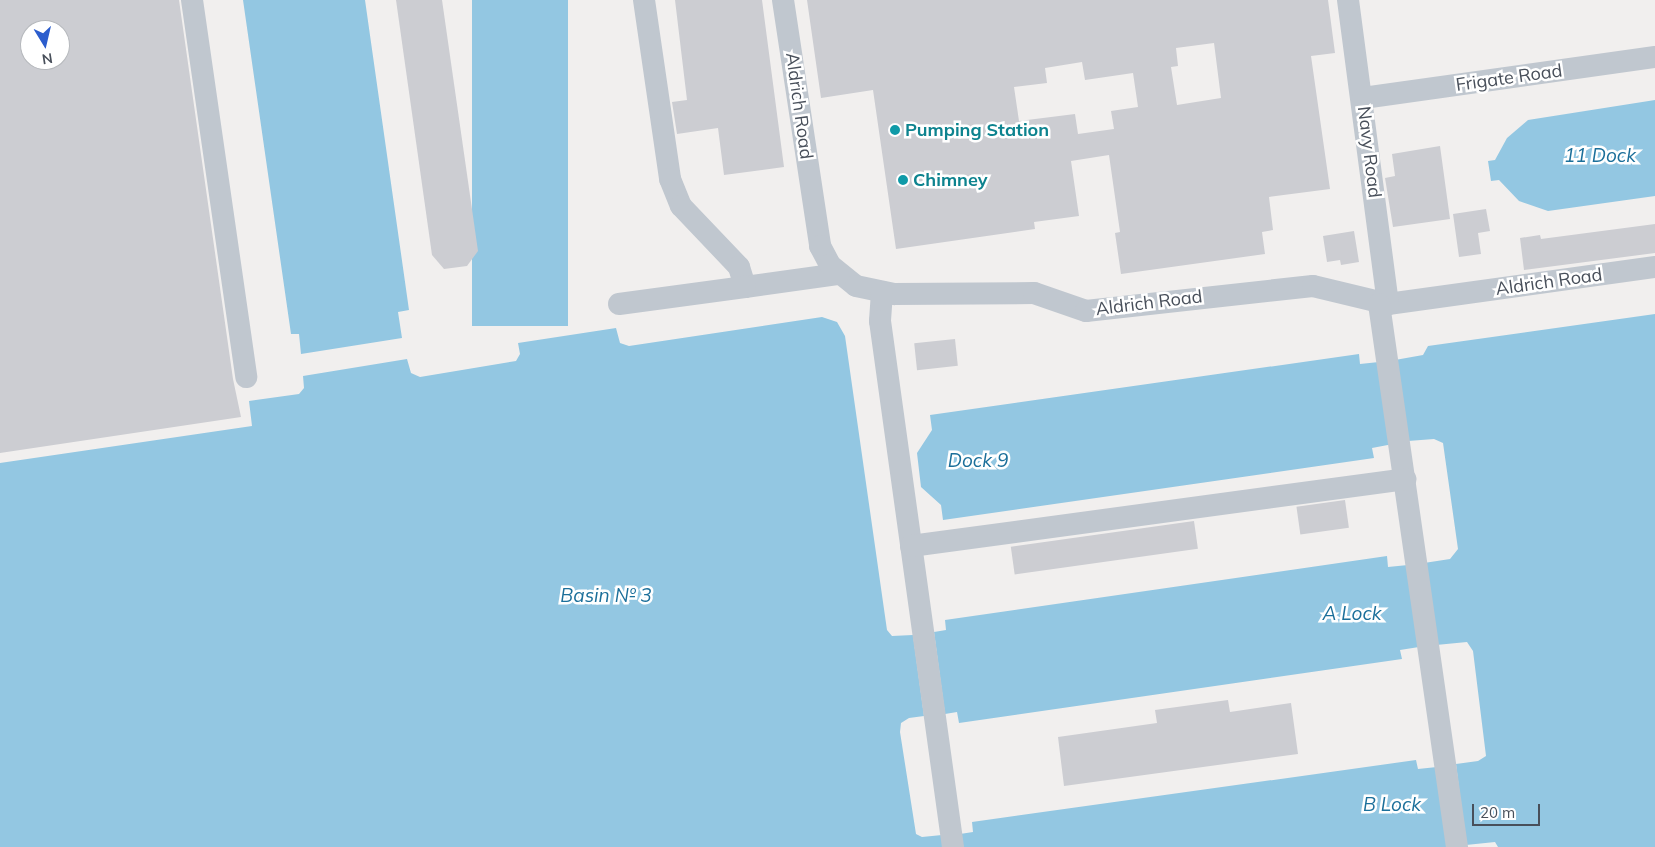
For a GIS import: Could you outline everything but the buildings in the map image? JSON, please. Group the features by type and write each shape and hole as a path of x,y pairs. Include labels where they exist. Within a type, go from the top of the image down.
{"lane":[{"path":"192,0 246,377"},
{"path":"644,0 672,189 686,213 739,267 745,287"},
{"name":"Aldrich Road","path":"783,0 820,246 826,260 839,274 856,286 882,292 1034,292 1086,311 1320,286 1384,304 1655,268"},
{"name":"Navy Road","path":"1348,0 1362,98 1384,304 1386,361 1418,564 1457,847"},
{"name":"Frigate Road","path":"1362,98 1655,57"},
{"path":"619,304 839,274"},
{"path":"882,292 880,321 952,841"},
{"path":"911,546 1405,479"}],"water":[{"path":"243,0 365,0 409,310 398,312 402,338 301,354 299,334 291,334"},
{"path":"472,0 568,0 568,326 472,326"},
{"name":"11 Dock","path":"1655,100 1655,196 1548,211 1519,201 1499,180 1491,181 1488,161 1495,160 1507,138 1528,120"},
{"path":"1655,314 1655,847 1498,847 1495,842 1466,845 1456,764 1478,761 1486,756 1473,651 1467,642 1436,645 1424,563 1450,559 1458,549 1443,443 1434,439 1408,441 1395,360 1423,355 1428,346"},
{"name":"Basin № 3","path":"822,317 837,322 845,336 887,630 892,636 913,635 924,716 909,718 901,723 900,732 916,834 922,837 942,835 944,847 0,847 0,463 252,426 249,401 299,394 304,388 303,376 407,359 411,373 420,377 516,361 520,354 518,343 616,328 620,343 629,346"},
{"name":"Dock 9","path":"1359,354 1360,364 1379,362 1393,444 1372,448 1374,458 943,520 941,505 921,487 917,453 932,430 930,415"},
{"name":"A Lock","path":"1387,556 1388,567 1408,565 1419,647 1400,650 1402,659 959,723 957,712 945,714 934,632 946,630 945,620"},
{"name":"B Lock","path":"1416,760 1418,769 1437,767 1448,847 962,847 960,834 973,832 972,822"}],"place":[{"name":"Pumping Station","path":"895,130"},
{"name":"Chimney","path":"903,180"}]}
